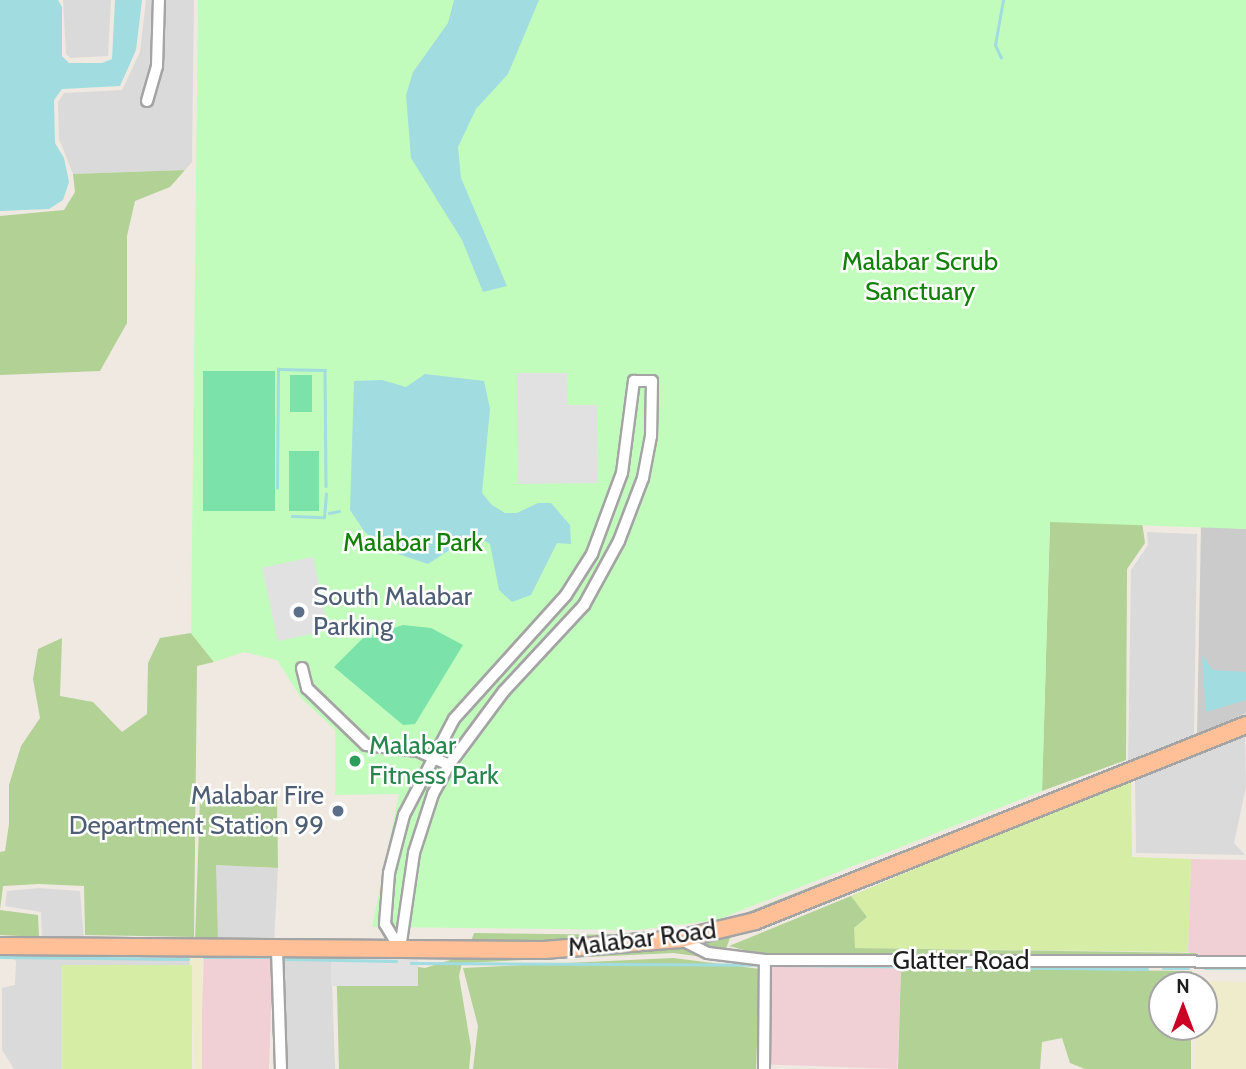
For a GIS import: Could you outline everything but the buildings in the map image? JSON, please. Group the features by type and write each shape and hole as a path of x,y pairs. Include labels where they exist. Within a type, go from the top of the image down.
{"main road":[{"name":"Malabar Road","path":"0,946 603,949 680,939 755,921 1246,725"}],"street":[{"path":"147,101 157,66 159,0"},
{"path":"634,381 652,381 651,436 643,478 607,566 583,606 517,677 449,765 414,853 400,949 385,924 389,873 404,814 454,719 566,595 592,554 625,463 634,381"},
{"path":"592,554 607,566"},
{"path":"502,663 517,677"},
{"path":"302,668 307,688 366,746 433,757 449,765"},
{"name":"Glatter Road","path":"680,939 708,953 765,960 1246,962"},
{"path":"277,949 281,1069"},
{"path":"764,1069 765,960"}],"shaded area":[{"path":"63,0 111,0 108,56 70,58 66,54"},
{"path":"146,0 194,0 192,162 185,170 73,174 59,139 58,102 64,93 122,90 140,52"},
{"path":"517,373 567,373 568,405 597,405 598,483 518,484"},
{"path":"1201,526 1246,529 1246,713 1197,735"},
{"path":"1147,532 1197,534 1194,738 1128,764 1131,570 1148,545"},
{"name":"South Malabar Parking","path":"313,557 329,630 278,641 262,568"},
{"path":"1245,732 1246,787 1234,843 1245,855 1136,853 1135,778"},
{"path":"1191,859 1246,860 1246,957 1198,957 1188,952"},
{"path":"216,865 278,868 274,946 212,943"},
{"path":"39,888 80,891 84,940 42,939 41,912 5,906 7,891"},
{"path":"0,951 189,954 192,965 61,965 65,1069 14,1069 2,1050 2,988 15,985 16,961"},
{"path":"204,952 273,954 269,1069 200,1069"},
{"path":"331,953 335,1069 288,1069 284,955"},
{"path":"331,953 418,953 418,986 331,986"},
{"path":"189,954 201,954 202,961 202,1069 195,1069"},
{"path":"760,963 901,968 897,1069 757,1064"},
{"path":"1218,981 1246,982 1246,1069 1195,1069 1196,1041 1218,1041"}],"green space":[{"name":"Malabar Scrub Sanctuary","path":"198,0 1246,0 1246,529 1050,522 1042,791 717,920 637,930 372,927 399,794 335,795 335,730 301,698 277,660 244,652 214,662 191,633"},
{"path":"185,170 170,187 135,201 127,236 127,323 100,371 0,375 0,216 64,210 75,192 73,174"},
{"path":"203,371 275,371 275,511 203,511"},
{"path":"290,375 312,375 312,412 290,412"},
{"path":"289,451 319,451 319,511 289,511"},
{"path":"1050,522 1142,522 1145,543 1127,569 1126,760 1042,791"},
{"path":"403,625 431,628 463,645 415,724 403,725 334,667 363,638"},
{"path":"191,633 214,662 197,666 194,937 85,935 84,886 3,886 0,910 0,852 5,851 9,824 9,785 21,746 40,718 33,679 38,649 62,638 60,696 93,702 122,732 147,714 148,663 160,638"},
{"path":"1131,777 1132,857 1191,859 1188,952 854,948 854,928 867,917 851,896"},
{"path":"200,798 277,799 278,868 216,865 218,943 195,941"},
{"path":"831,879 833,885 754,916 679,934 603,944 470,944 474,933 638,935 717,924"},
{"path":"851,896 867,917 854,928 855,948 1196,953 1198,957 766,956 729,946"},
{"path":"836,897 730,938 726,949 757,959 757,964 673,953 462,963 459,976 471,1048 469,1069 339,1069 336,954 425,968 466,955 603,955 681,945"},
{"path":"0,910 38,915 39,937 0,935"},
{"path":"673,958 760,969 756,1069 473,1069 478,1026 463,968"},
{"path":"61,965 192,965 192,1069 61,1069"},
{"path":"901,968 1192,971 1148,971 1148,1041 1191,1041 1191,1069 1085,1069 1070,1063 1062,1038 1042,1042 1040,1069 898,1069"}],"water":[{"path":"0,0 58,0 62,7 62,56 69,63 102,63 112,59 115,0 142,0 136,50 120,86 62,89 54,100 55,143 64,158 69,182 63,200 49,209 0,211"},
{"path":"454,0 539,0 508,74 476,109 458,147 461,178 507,286 483,292 462,240 411,158 406,95 413,72 448,23"},
{"path":"425,374 484,381 490,409 482,493 492,505 505,513 517,513 538,503 551,503 570,525 571,544 557,543 531,595 512,602 499,590 490,544 479,538 468,538 428,564 386,550 364,531 350,510 354,381 382,380 406,387"},
{"path":"1202,655 1213,670 1246,672 1246,700 1206,712"}],"waterway":[{"path":"1001,58 995,45 1003,0"},
{"path":"277,488 278,369 325,370 326,486"},
{"path":"292,516 324,517 326,494"},
{"path":"329,513 339,511"},
{"path":"0,957 188,959"},
{"path":"204,958 270,958"},
{"path":"286,959 396,961"},
{"path":"411,963 761,965"},
{"path":"773,965 1147,969"},
{"path":"1163,969 1189,969"},
{"path":"1205,969 1246,969"}],"place":[{"name":"South Malabar Parking","path":"299,612"},
{"name":"Malabar Fitness Park","path":"355,761"},
{"name":"Malabar Fire Department Station 99","path":"338,811"}],"park label":[{"name":"Malabar Park","path":"413,543"}]}
